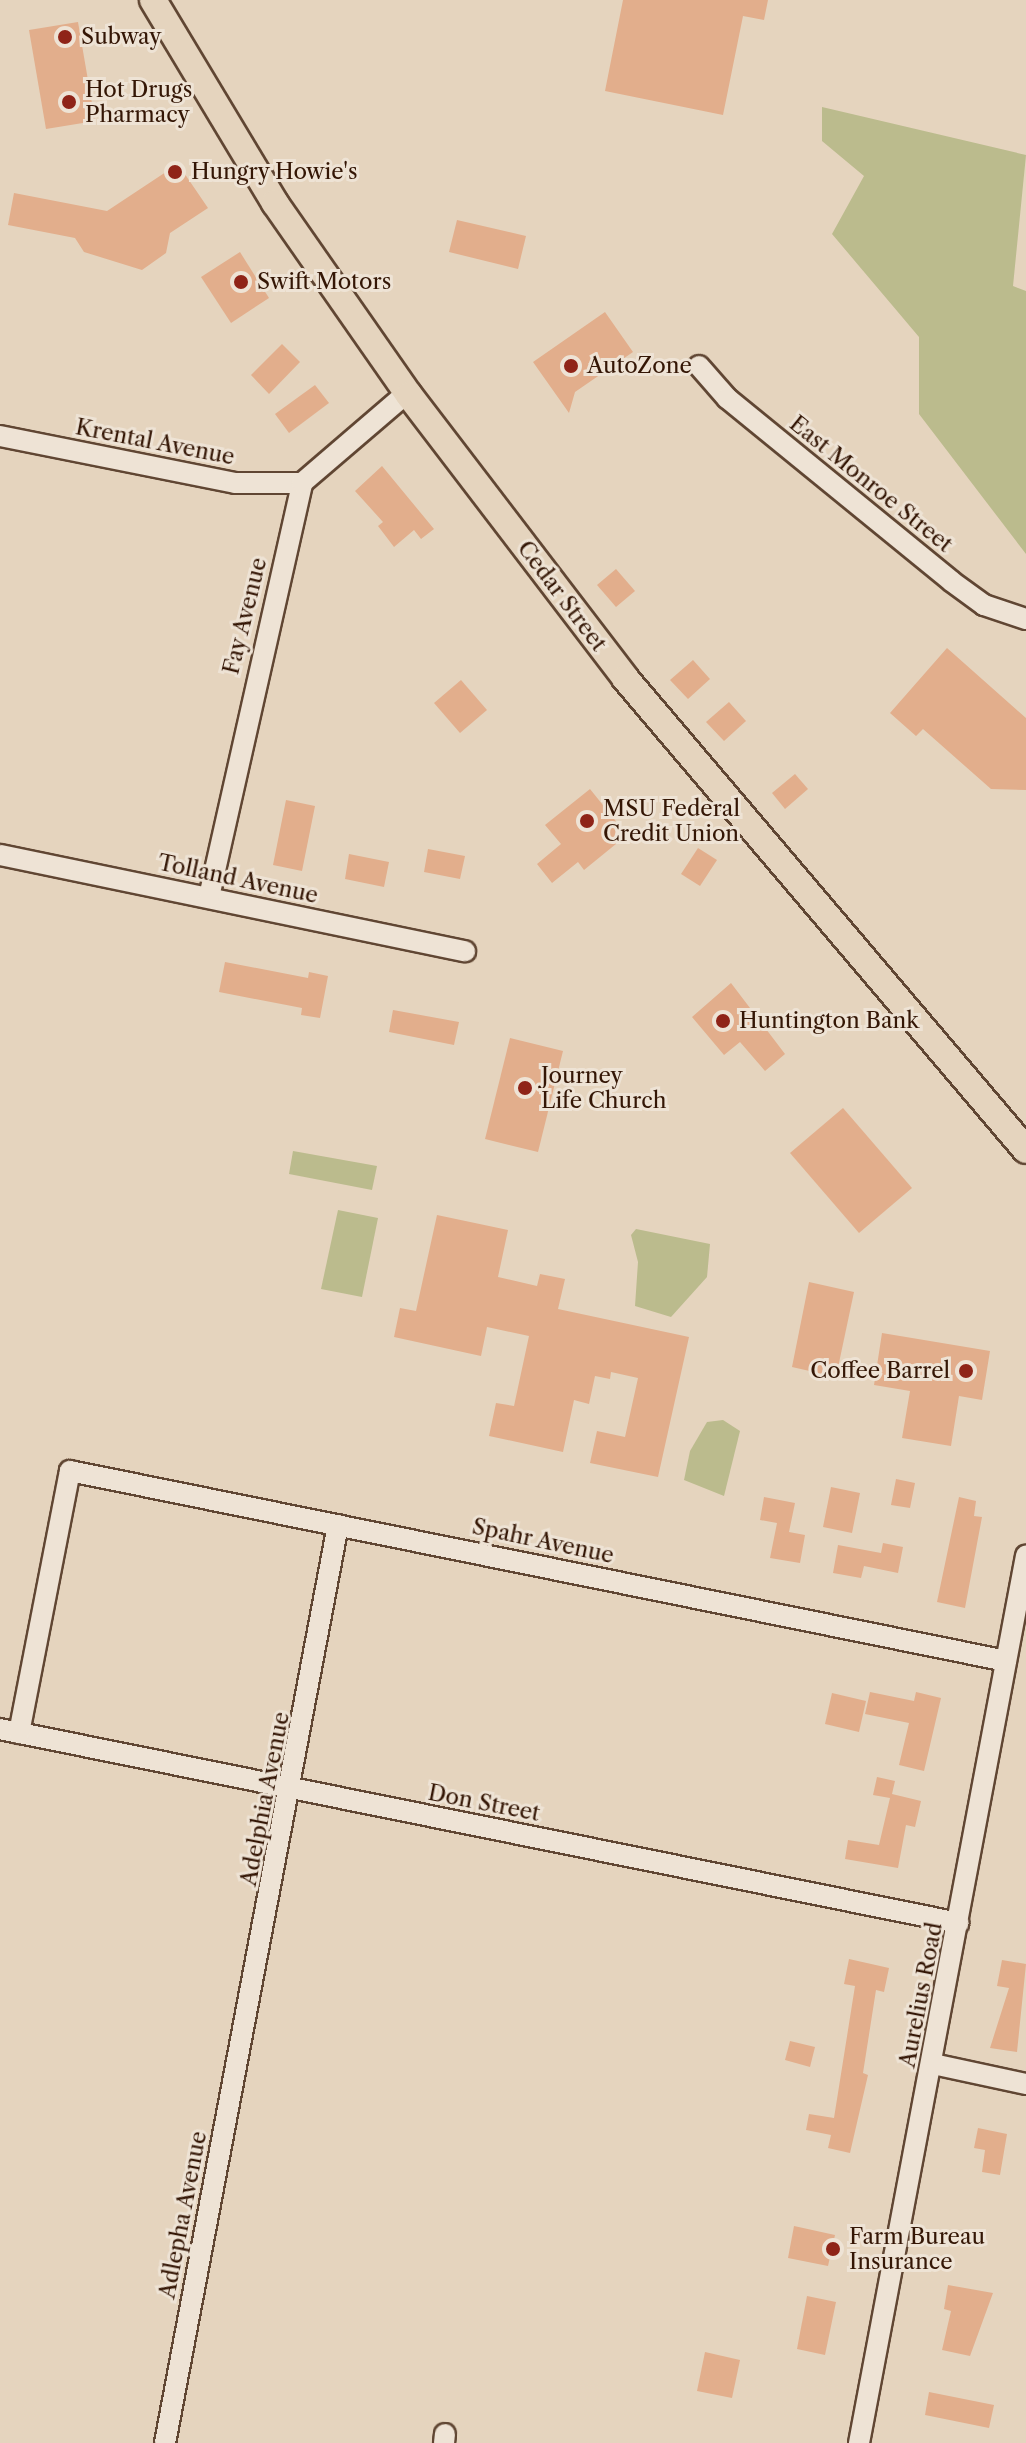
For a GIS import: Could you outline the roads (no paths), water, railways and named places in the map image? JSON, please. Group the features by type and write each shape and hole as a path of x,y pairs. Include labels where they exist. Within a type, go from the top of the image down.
{"main road":[{"name":"Cedar Street","path":"153,0 275,203 407,393 625,678 1026,1150"}],"street":[{"name":"East Monroe Street","path":"699,366 727,398 951,581 984,605 1026,619"},
{"path":"302,483 407,393"},
{"name":"Krental Avenue","path":"0,436 235,483 302,483"},
{"name":"Fay Avenue","path":"209,897 302,483"},
{"name":"Tolland Avenue","path":"0,855 465,951"},
{"name":"Spahr Avenue","path":"10,1731 70,1471 1006,1661"},
{"name":"Adelphia Avenue","path":"234,2082 292,1789 338,1525"},
{"name":"Aurelius Road","path":"859,2443 933,2064 1026,1556"},
{"name":"Don Street","path":"10,1731 959,1923"},
{"path":"933,2064 1026,2084"},
{"name":"Adlepha Avenue","path":"165,2443 234,2082"}],"place":[{"name":"Subway","path":"65,37"},
{"name":"Hot Drugs Pharmacy","path":"69,102"},
{"name":"Hungry Howie's","path":"175,172"},
{"name":"Swift Motors","path":"241,282"},
{"name":"AutoZone","path":"571,366"},
{"name":"MSU Federal Credit Union","path":"587,821"},
{"name":"Huntington Bank","path":"723,1021"},
{"name":"Journey Life Church","path":"525,1088"},
{"name":"Coffee Barrel","path":"966,1371"},
{"name":"Farm Bureau Insurance","path":"833,2249"}]}
